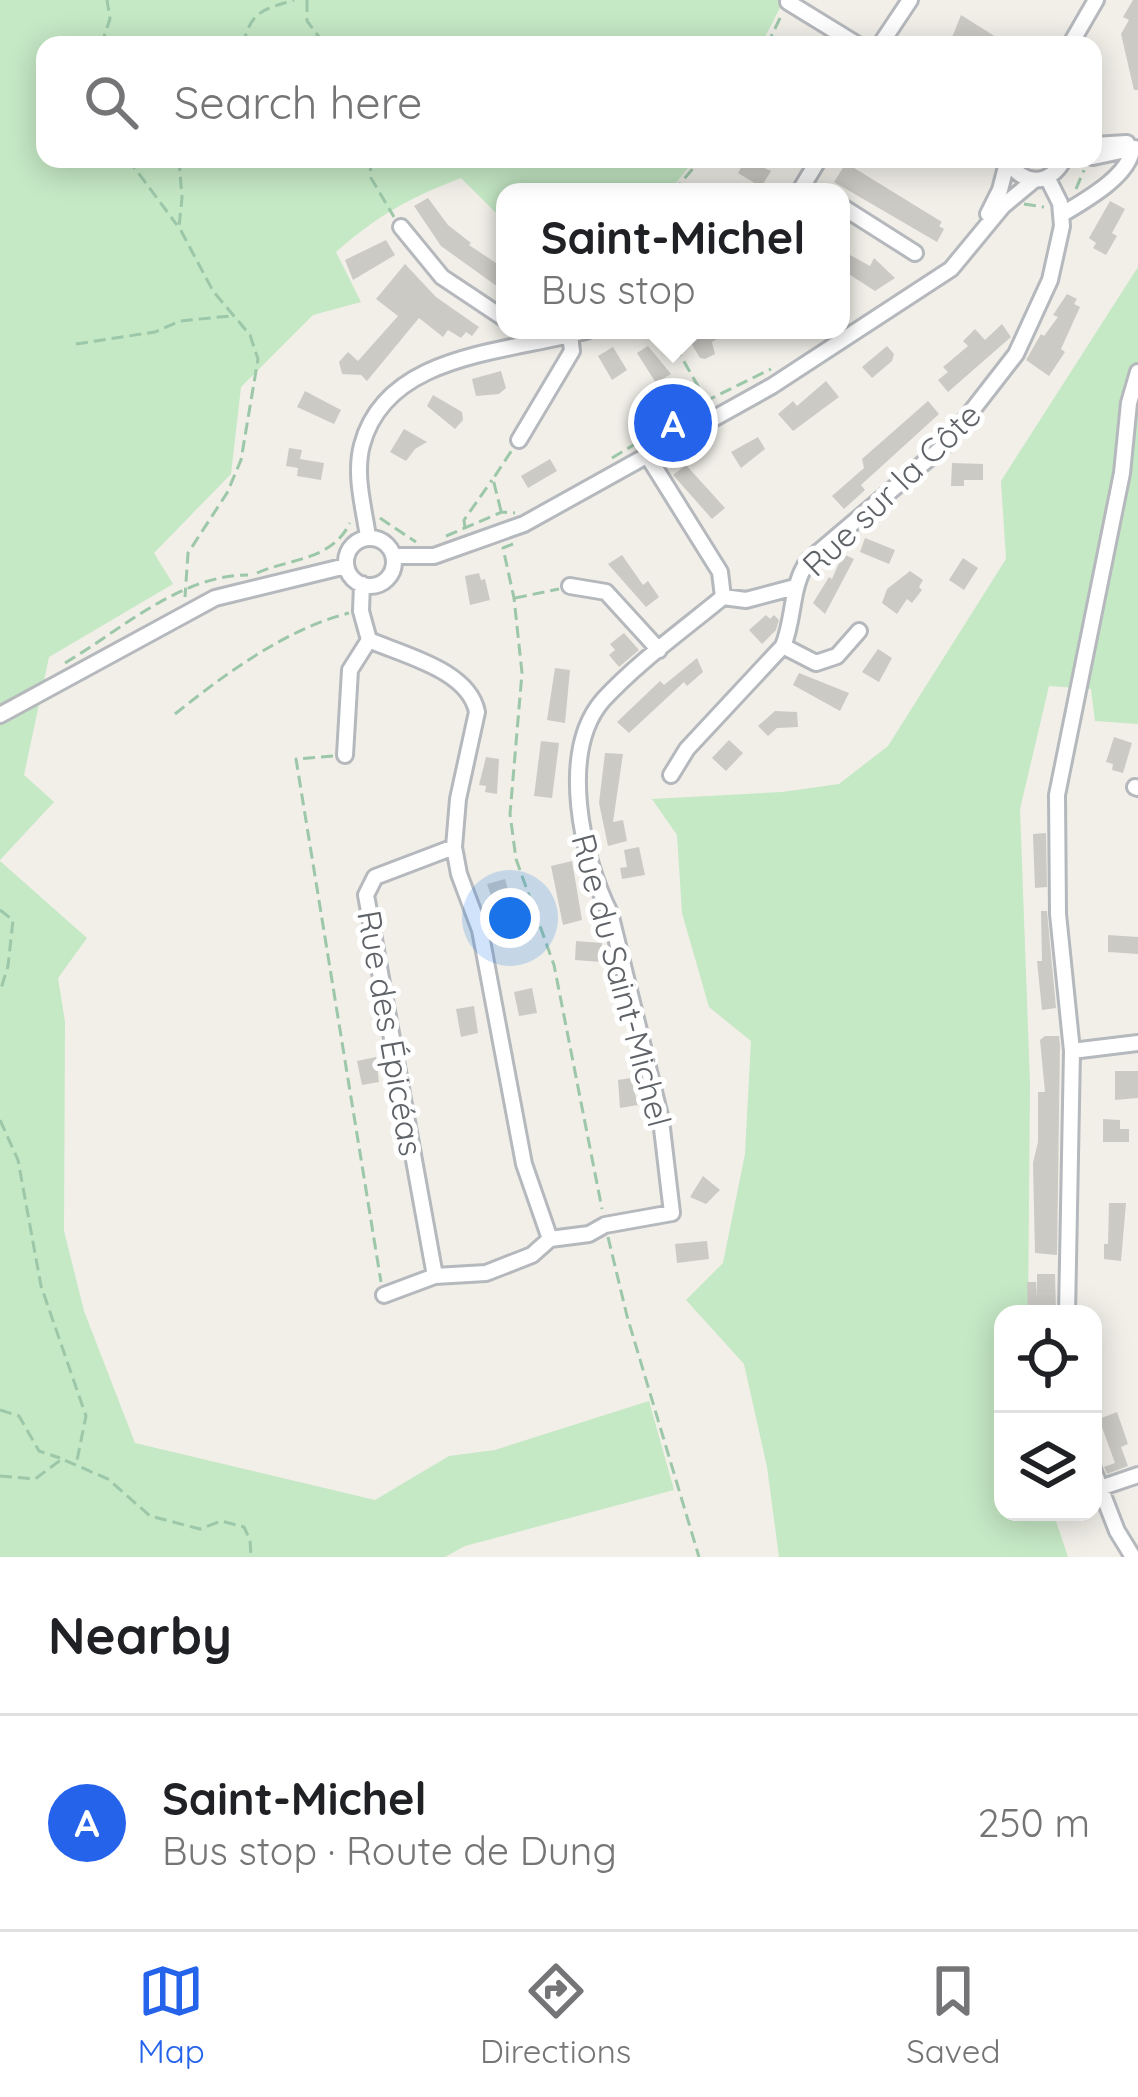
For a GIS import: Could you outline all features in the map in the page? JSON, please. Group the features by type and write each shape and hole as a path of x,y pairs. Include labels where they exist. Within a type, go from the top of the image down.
{"street":[{"path":"886,36 910,0"},
{"path":"1075,36 1096,0"},
{"path":"788,2 843,36"},
{"path":"1102,145 1136,146"},
{"path":"1102,155 1136,146"},
{"path":"1061,214 1118,173 1130,162 1136,146"},
{"path":"850,337 952,269 977,235 1006,168"},
{"path":"1015,168 1022,178 1041,180"},
{"path":"977,235 1057,168"},
{"name":"Rue sur la Côte","path":"783,646 791,628 795,587 808,560 946,444 1016,354 1050,280 1061,214 1041,180"},
{"path":"850,212 915,253"},
{"path":"401,227 442,277 496,313"},
{"path":"368,537 359,482 361,447 377,408 406,382 522,339"},
{"path":"519,440 572,351 570,339"},
{"path":"394,556 434,556 523,515 647,455 847,339"},
{"path":"1066,1305 1072,1052 1058,914 1057,795 1138,372"},
{"path":"647,455 720,572 723,597 746,600 795,587"},
{"path":"346,566 351,547 368,537 385,542 394,556 394,567 382,583 362,584"},
{"path":"0,715 185,611 249,582 346,566"},
{"path":"346,566 362,584 361,611 369,640"},
{"path":"570,586 606,592 659,650"},
{"name":"Rue du Saint-Michel","path":"605,1226 672,1213 662,1120 610,913 595,883 578,814 584,738 602,701 723,597"},
{"path":"670,775 687,749 783,646 816,663 837,656 860,631"},
{"path":"345,755 350,670 369,640"},
{"path":"369,640 457,680 475,701 454,847 480,930 524,1164 550,1239"},
{"name":"Rue des Épicéas","path":"435,1276 366,895 375,877 454,847"},
{"path":"1072,1052 1138,1043"},
{"path":"384,1295 435,1276 486,1274 532,1255 550,1239 589,1234 605,1226"},
{"path":"1102,1487 1138,1475"},
{"path":"1102,1493 1133,1557"}],"path":[{"path":"104,36 110,19 107,0"},
{"path":"245,36 248,24 262,10 294,0"},
{"path":"307,0 307,22 318,36"},
{"path":"771,36 788,2"},
{"path":"135,168 179,227 213,291 250,335 258,359 241,460 227,493 188,554 185,611"},
{"path":"179,227 180,168"},
{"path":"370,168 371,178 401,227"},
{"path":"76,344 155,332 180,321 232,316"},
{"path":"671,339 706,401"},
{"path":"609,460 706,401 779,365"},
{"path":"465,529 464,520 519,440"},
{"path":"493,479 494,497 502,512"},
{"path":"440,543 447,535 502,512 523,515"},
{"path":"64,663 184,590 227,575 249,582 327,551 344,536 352,519 377,515 411,541 428,544"},
{"path":"516,542 503,548 514,598 521,674 510,814 516,859 554,965 627,1316 699,1557"},
{"path":"514,598 570,586"},
{"path":"175,714 213,683 277,645 361,611"},
{"path":"345,755 296,759 384,1295"},
{"path":"0,910 13,920 0,992"},
{"path":"0,1120 18,1160 41,1286 86,1416 76,1465"},
{"path":"0,1409 20,1416 39,1451 108,1479 151,1516 200,1529 221,1522 244,1527 251,1557"},
{"path":"0,1475 35,1479 62,1459"}],"green space":[{"path":"0,0 784,0 766,36 36,36 36,168 688,168 676,183 496,183 496,213 461,178 395,209 336,252 361,302 313,315 241,387 231,474 154,553 173,584 49,657 24,775 54,802 0,860"},
{"path":"1138,267 1138,724 1095,721 1091,689 1049,686 1020,809 1030,1083 1028,1305 994,1305 994,1521 1056,1521 1068,1557 779,1557 767,1467 744,1364 686,1300 723,1263 745,1154 751,1041 709,1007 682,913 677,835 652,799 839,784 888,746 1006,559 1001,481"},
{"path":"0,861 87,938 58,978 65,1022 64,1231 84,1311 135,1443 375,1500 449,1456 495,1450 649,1401 674,1490 465,1546 445,1557 0,1557"}],"building":[{"path":"1133,0 1138,0 1138,90 1134,90 1121,34 1129,20 1123,17"},
{"path":"961,15 994,36 953,36"},
{"path":"741,168 771,171 764,183 738,173"},
{"path":"843,168 854,168 942,222 939,226 944,229 937,242 850,191 850,183 834,182"},
{"path":"428,198 448,225 496,263 496,286 441,246 414,206"},
{"path":"1110,201 1125,209 1106,255 1093,248 1096,243 1089,238"},
{"path":"386,240 395,255 353,280 345,260"},
{"path":"850,255 870,266 874,258 895,278 875,291 850,275"},
{"path":"405,264 436,297 479,327 472,336 466,332 461,338 448,330 443,337 419,318 367,381 361,375 342,374 339,362 348,352 358,361 398,316 376,299"},
{"path":"1067,294 1080,307 1061,349 1065,352 1049,376 1026,360 1058,317 1053,315"},
{"path":"1002,324 1011,337 948,392 938,380 948,372 943,367 968,346 963,341 975,329 985,340"},
{"path":"689,339 717,339 712,342 715,354 700,358"},
{"path":"648,346 671,374 656,383 637,353"},
{"path":"887,346 894,354 892,361 872,378 862,367"},
{"path":"613,347 627,370 612,380 598,356"},
{"path":"501,371 506,388 499,394 476,396 472,379"},
{"path":"826,381 839,397 793,431 778,414 793,401 797,406"},
{"path":"305,391 341,410 334,424 297,407"},
{"path":"433,395 462,412 463,420 455,429 427,406"},
{"path":"928,401 939,414 861,485 865,490 844,509 832,496 864,468 862,459"},
{"path":"404,429 427,442 406,461 390,452"},
{"path":"758,437 765,449 741,468 731,452"},
{"path":"289,448 302,450 300,459 324,463 321,480 297,476 298,468 286,466"},
{"path":"550,459 557,471 528,488 521,476"},
{"path":"952,463 983,464 983,480 951,486"},
{"path":"686,465 725,508 712,519 673,475"},
{"path":"865,538 895,550 889,564 860,552"},
{"path":"843,554 854,559 825,614 813,603 832,579"},
{"path":"622,555 643,585 648,581 659,597 646,607 608,564"},
{"path":"963,558 978,568 964,590 949,580"},
{"path":"910,571 923,580 922,590 912,603 907,599 897,614 882,603 887,589"},
{"path":"479,573 490,600 470,605 465,576"},
{"path":"766,615 779,620 762,644 749,630"},
{"path":"624,633 639,650 619,667 609,655 615,650 610,644"},
{"path":"878,649 892,658 879,682 862,672"},
{"path":"697,658 703,672 687,686 684,682 629,733 617,722 660,681 664,685"},
{"path":"555,668 570,670 565,723 547,720"},
{"path":"799,673 849,693 840,711 793,685"},
{"path":"775,711 797,712 798,727 777,728 768,736 758,726"},
{"path":"1114,737 1132,743 1123,773 1106,762"},
{"path":"729,740 743,753 726,771 712,758"},
{"path":"541,741 559,743 552,798 534,796"},
{"path":"605,753 623,754 613,822 623,820 627,841 608,846 599,803"},
{"path":"486,757 499,759 497,794 479,785"},
{"path":"1046,833 1047,887 1035,888 1033,834"},
{"path":"639,847 645,875 622,879 620,868 627,867 624,850"},
{"path":"572,861 582,920 563,925 551,866"},
{"path":"505,879 512,905 496,910 487,884"},
{"path":"1041,911 1047,911 1056,1008 1042,1010 1037,961 1042,961"},
{"path":"1108,935 1138,937 1138,954 1108,952"},
{"path":"576,941 602,943 601,962 575,960"},
{"path":"532,988 537,1013 519,1016 514,992"},
{"path":"474,1006 478,1033 461,1037 456,1009"},
{"path":"1059,1036 1060,1045 1057,1255 1035,1253 1033,1163 1038,1092 1045,1092 1040,1040"},
{"path":"376,1057 379,1082 362,1085 357,1061"},
{"path":"1115,1071 1138,1071 1138,1098 1115,1100"},
{"path":"631,1078 638,1105 620,1108 618,1080"},
{"path":"1103,1119 1120,1120 1120,1129 1129,1129 1129,1142 1103,1142"},
{"path":"703,1176 720,1190 706,1204 690,1197"},
{"path":"1109,1203 1126,1203 1121,1261 1104,1259"},
{"path":"707,1241 709,1259 677,1263 675,1244"},
{"path":"1037,1274 1055,1274 1056,1305 1028,1305 1027,1282 1036,1282 1037,1298"},
{"path":"1117,1412 1128,1444 1121,1447 1128,1466 1107,1474 1104,1467 1115,1463 1102,1418"}],"place":[{"name":"Saint-Michel","path":"673,423"}]}
